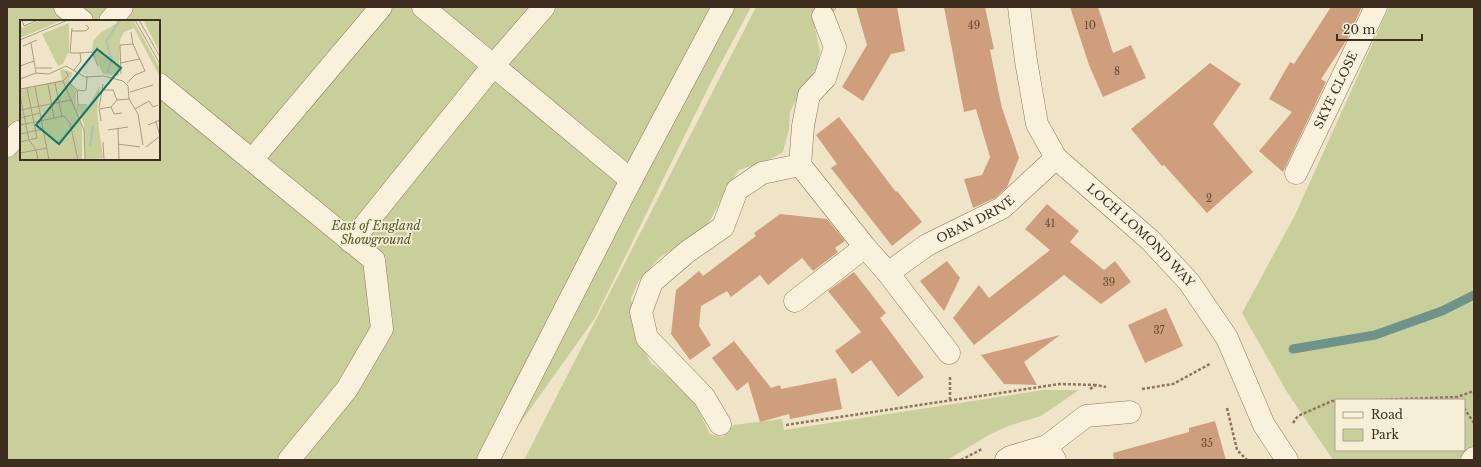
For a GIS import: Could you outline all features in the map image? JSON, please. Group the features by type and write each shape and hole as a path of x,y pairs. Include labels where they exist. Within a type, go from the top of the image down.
{"street":[{"path":"65,7 81,20"},
{"path":"111,20 122,7"},
{"path":"252,160 381,7"},
{"path":"423,7 631,180"},
{"path":"351,242 493,66 544,7"},
{"path":"488,460 631,180 723,7"},
{"name":"LOCH LOMOND WAY","path":"1019,7 1026,61 1037,124 1056,158 1150,240 1189,282 1227,338 1264,425 1287,460"},
{"name":"SKYE CLOSE","path":"1296,173 1376,7"},
{"path":"823,16 835,47 825,78 809,95 803,126 800,164 865,247 888,273 949,353"},
{"path":"160,85 374,260 382,329 347,389 289,460"},
{"name":"OBAN DRIVE","path":"888,273 927,245 1002,208 1056,158"},
{"path":"720,424 704,397 647,338 641,312 652,282 686,252 723,227 737,190 762,173 800,164"},
{"path":"794,301 865,247"},
{"path":"1008,459 1051,453 1086,416 1130,412"}],"path":[{"path":"786,425 1060,384 1096,384"},
{"path":"1458,399 1474,391"},
{"path":"1298,416 1335,401"},
{"path":"1465,410 1474,423"}],"green space":[{"name":"East of England Showground","path":"7,7 751,7 713,78 595,318 494,460 7,460"},
{"path":"756,7 837,7 831,18 815,18 815,29 820,51 817,67 800,93 790,112 789,130 783,152 767,161 739,170 706,228 659,258 638,282 631,298 637,338 651,363 679,385 693,399 710,434 723,437 733,425 782,419 784,430 1044,390 1079,390 1041,416 1008,426 989,435 947,460 524,460"},
{"path":"1389,7 1474,7 1474,449 1457,460 1333,460 1287,392 1242,313 1295,215"}],"building":[{"path":"856,7 897,7 905,51 891,54 863,101 842,87 867,45"},
{"path":"944,7 985,7 994,49 990,50 1002,108 1019,158 1007,187 995,198 973,208 964,179 982,175 990,157 976,109 964,112"},
{"path":"1070,7 1098,7 1113,53 1131,45 1146,78 1103,97 1089,65"},
{"path":"1331,7 1362,7 1346,41 1321,79 1326,82 1283,172 1259,151 1292,112 1269,99 1290,62 1294,64"},
{"path":"1210,63 1241,84 1213,124 1253,172 1207,213 1164,165 1162,166 1131,129"},
{"path":"839,117 896,192 897,191 922,222 892,246 831,168 837,164 816,135"},
{"path":"1047,204 1079,231 1070,242 1104,270 1115,261 1131,282 1101,304 1064,275 974,345 953,318 979,285 989,298 1050,250 1025,229"},
{"path":"780,214 827,219 845,241 835,248 838,252 813,271 802,258 768,285 760,275 731,297 727,291 701,306 699,326 711,345 690,360 671,334 676,290 699,271 703,276 756,236 754,233"},
{"path":"947,261 960,278 944,311 920,281"},
{"path":"854,272 886,313 880,318 924,377 898,397 871,360 852,374 835,351 861,332 828,291"},
{"path":"1166,308 1183,346 1145,363 1128,325"},
{"path":"1060,335 1024,362 1037,385 1004,384 981,355"},
{"path":"734,341 771,388 780,385 781,389 836,378 842,409 790,419 789,414 760,422 748,382 737,391 712,358"},
{"path":"1215,421 1226,460 1114,460 1113,453 1189,432 1189,428"}],"waterway":[{"path":"1293,349 1375,335 1442,311 1474,295"}]}
